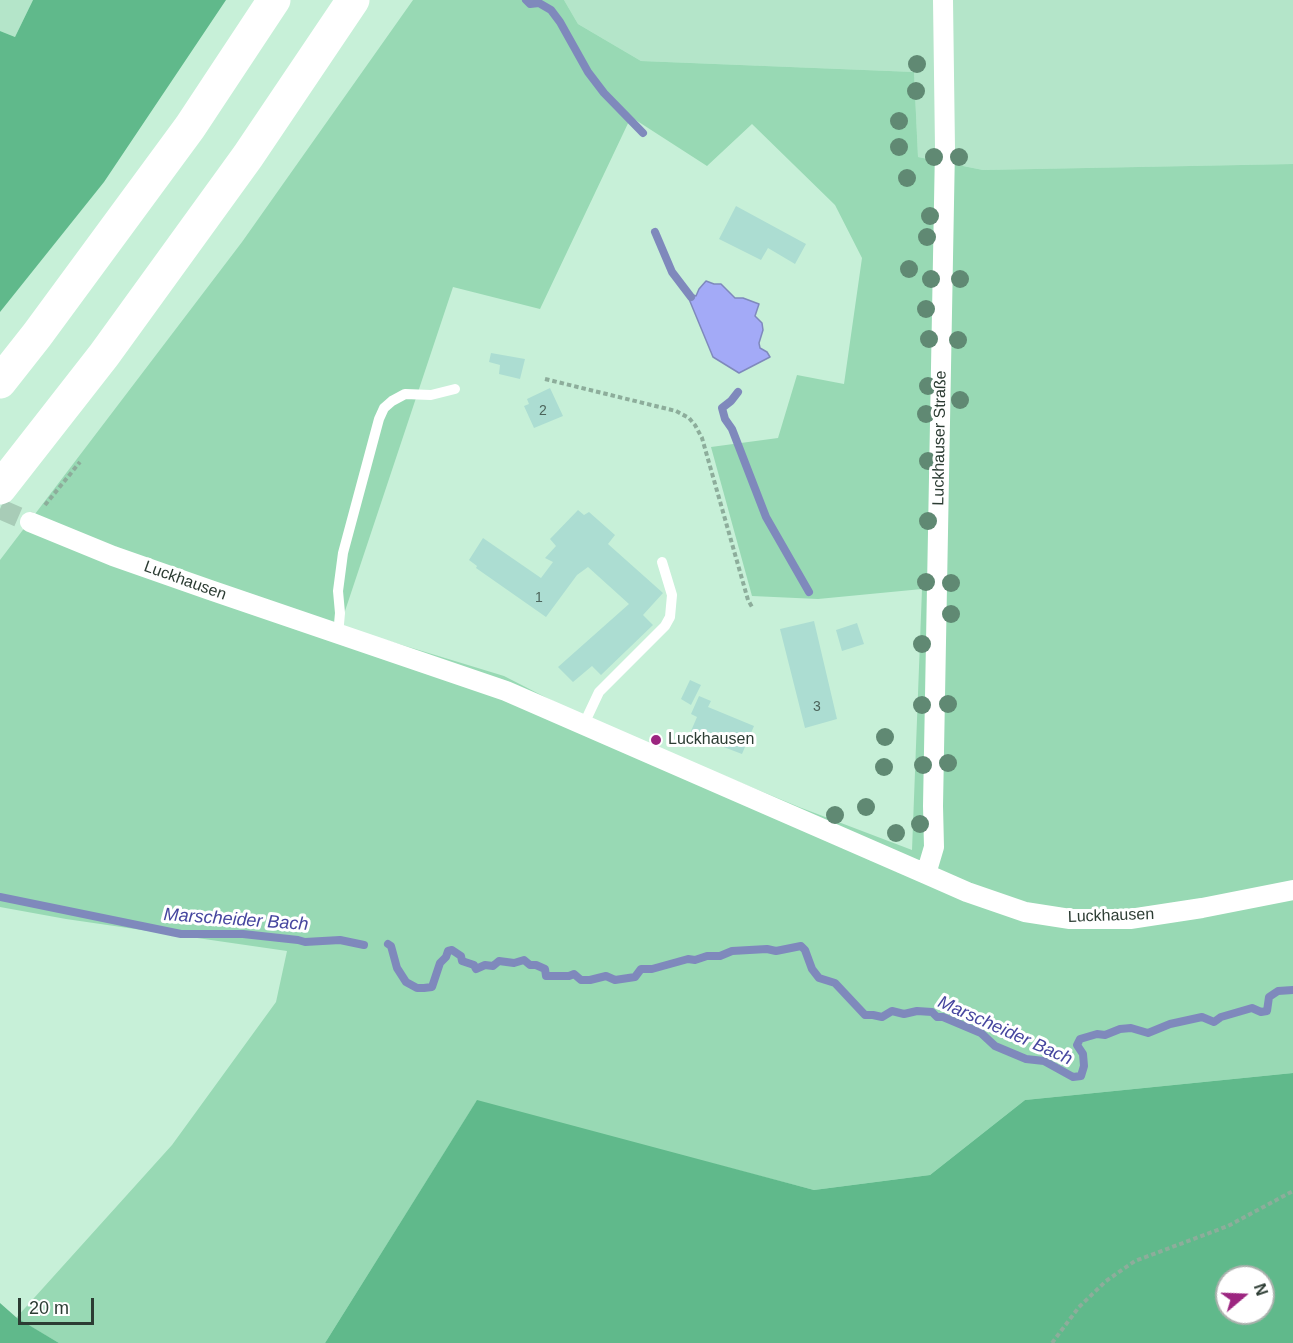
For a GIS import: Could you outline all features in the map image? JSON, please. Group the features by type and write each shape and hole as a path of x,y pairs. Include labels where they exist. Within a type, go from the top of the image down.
{"highway":[{"path":"0,382 44,326 190,127 274,0"},
{"path":"0,488 104,355 241,166 353,0"}],"street":[{"name":"Luckhauser Straße","path":"926,874 934,847 945,148 943,0"},
{"name":"Luckhausen","path":"34,517 113,556 506,692 967,892 1025,912 1070,919 1130,919 1293,890"}],"lane":[{"path":"338,635 340,613 338,591 343,553 379,419 384,408 405,394 431,395 455,389"},
{"path":"583,726 599,692 664,626 670,617 672,595 662,562"}],"path":[{"path":"545,379 676,411 689,418 702,438 748,600 752,607"},
{"path":"34,517 80,462"},
{"path":"1052,1343 1079,1307 1106,1281 1135,1261 1228,1226 1293,1191"}],"shaded area":[{"path":"0,0 33,0 15,37 0,31"},
{"path":"413,0 564,0 578,24 641,61 914,72 918,157 983,170 1293,164 1293,1073 1025,1100 930,1175 814,1190 476,1102 325,1343 59,1343 16,1318 172,1145 276,1002 287,951 66,919 0,907 0,560 242,242","holes":["631,117 707,166 752,124 835,205 862,258 844,384 797,375 778,438 711,447 752,596 818,599 922,589 912,850 799,807 586,718 504,676 340,626 453,287 540,309"]},
{"path":"564,0 1293,0 1293,164 983,170 918,157 914,72 641,61 578,24"}],"green space":[{"path":"33,0 226,0 104,182 0,312 0,31 15,37"},
{"path":"1293,1073 1293,1343 325,1343 477,1100 814,1190 930,1175 1025,1100"},
{"path":"0,1303 17,1318 59,1343 0,1343"}],"water":[{"path":"706,281 721,284 735,298 743,298 759,304 755,316 762,323 760,348 770,357 739,373 713,357 689,299 693,295 696,296"}],"building":[{"path":"736,206 806,244 795,264 768,248 761,260 719,239"},
{"path":"491,353 525,359 520,379 499,374 500,365 489,362"},
{"path":"550,388 563,416 534,428 524,406 529,404 527,399"},
{"path":"578,510 584,515 589,512 615,535 608,544 663,593 643,615 653,625 601,675 592,666 573,682 558,667 629,604 588,567 577,575 546,617 476,568 477,566 469,560 483,538 541,578 553,562 545,558 556,546 550,539"},
{"path":"814,621 837,719 805,728 780,629"},
{"path":"857,623 864,644 842,651 836,630"},
{"path":"690,680 701,685 691,705 681,699"},
{"path":"699,696 711,701 708,707 754,726 742,754 713,743 701,744 693,740 691,731 697,717 691,714"}],"waterway":[{"path":"526,0 530,4 539,3 551,10 588,72 604,93 643,133"},
{"path":"655,232 672,272 691,297"},
{"path":"738,392 722,408 725,419 732,429 766,517 809,592"},
{"name":"Marscheider Bach","path":"0,897 181,934 243,934 305,942 340,940 364,945"},
{"name":"Marscheider Bach","path":"388,944 391,946 397,968 406,982 417,988 432,987 440,963 448,951 452,950 461,956 462,961 474,965 476,969 485,965 493,966 499,961 514,963 524,960 530,965 545,969 546,976 574,974 581,980 606,976 615,980 635,977 641,969 652,969 688,959 720,956 732,951 767,949 776,951 801,946 819,978 835,983 865,1015 882,1017 892,1011 904,1014 917,1011 932,1012 937,1017 943,1017 981,1033 995,1046 1026,1059 1044,1061 1073,1077 1081,1076 1084,1066 1083,1054 1077,1045 1080,1039 1131,1028 1148,1033 1170,1024 1202,1017 1214,1022 1221,1017 1252,1008 1261,1012 1267,1011 1269,997 1278,991 1293,990"}],"tunnel":[{"path":"0,509 30,522"}],"place":[{"name":"Luckhausen","path":"656,740"}]}
